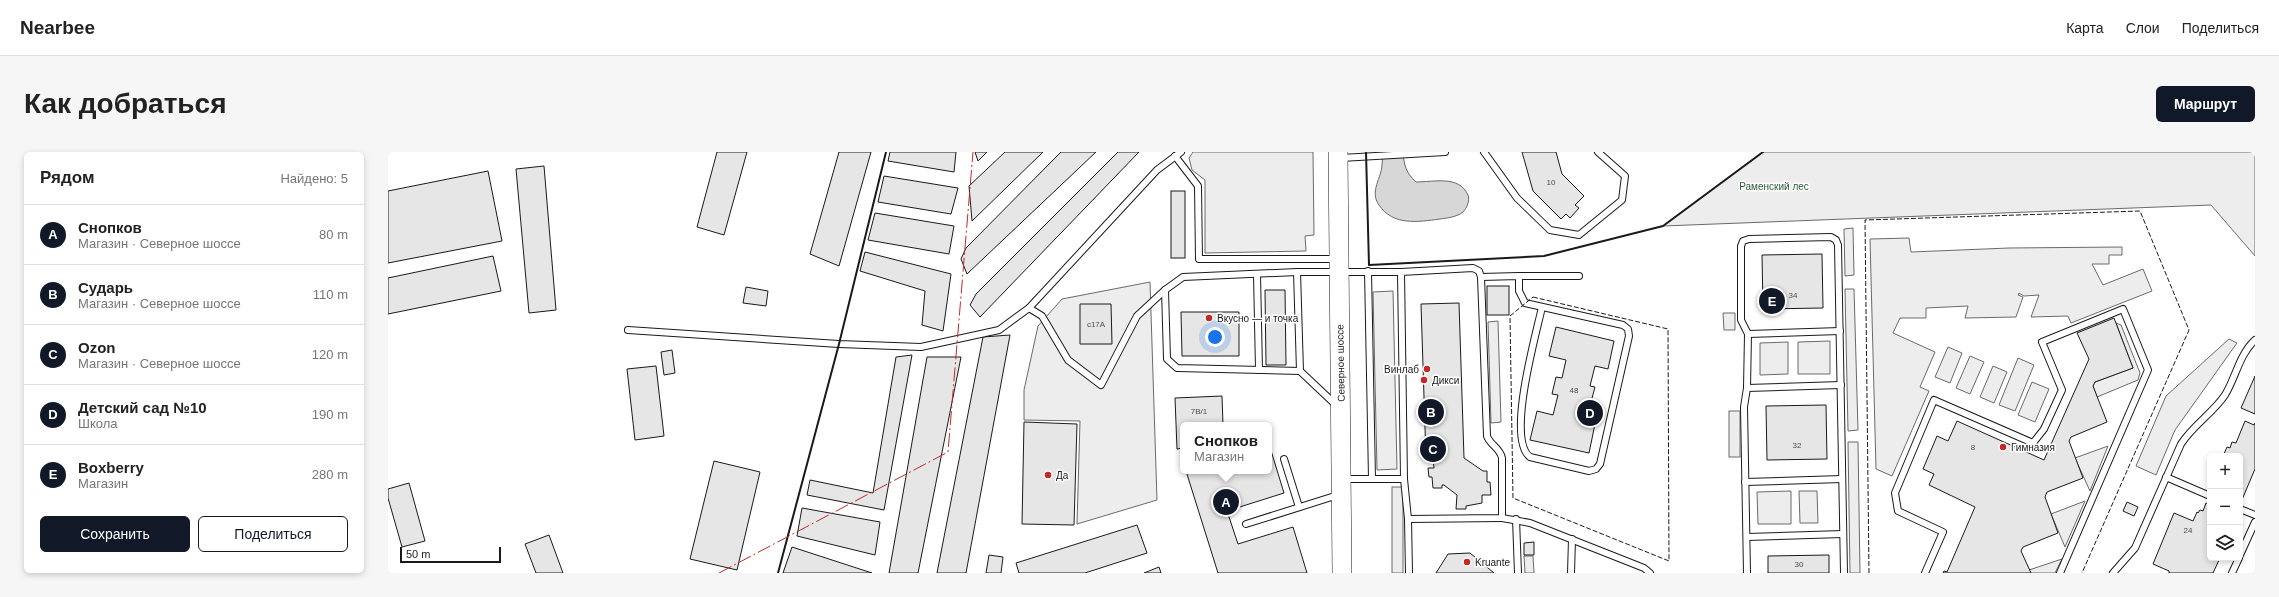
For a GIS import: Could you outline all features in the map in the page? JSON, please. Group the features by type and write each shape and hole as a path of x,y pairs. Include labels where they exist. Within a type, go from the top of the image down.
{"main road":[{"name":"Северное шоссе","path":"1338,155 1342,573"}],"lane":[{"path":"628,330 839,344 921,347 999,330 1029,308 1157,170 1181,152"},
{"path":"1338,155 1376,156 1445,152"},
{"path":"1484,152 1517,198 1550,230 1579,235 1622,200 1625,176 1598,152"},
{"path":"1175,156 1198,186 1199,259 1339,264 1368,271 1401,272 1473,268 1479,271 1481,276 1487,436 1501,453 1502,458 1502,518"},
{"path":"1748,573 1744,407 1748,388 1748,334 1741,320 1741,246 1743,241 1749,239 1831,237 1836,240 1838,245 1844,573"},
{"path":"1029,308 1042,316 1068,360 1101,385 1138,316 1165,290 1183,278 1297,272 1339,264"},
{"path":"1368,271 1372,479"},
{"path":"1297,272 1300,371"},
{"path":"1401,272 1404,478 1408,519 1409,573"},
{"path":"1257,274 1259,370"},
{"path":"1481,276 1579,276"},
{"path":"1519,276 1519,291 1525,303 1623,325 1628,329 1629,336 1600,464 1596,469 1590,471 1530,457 1524,450 1521,402 1542,307"},
{"path":"1165,290 1167,359 1177,368 1300,371 1340,410"},
{"path":"1926,573 1943,532 1898,511 1895,494 1934,400 2034,443 2044,429 2062,390 2042,342 2123,309 2148,370 2060,573"},
{"path":"1748,334 1840,331"},
{"path":"2113,573 2136,548 2184,439 2224,396 2247,348 2255,340"},
{"path":"1748,388 1841,385"},
{"path":"1284,459 1299,507"},
{"path":"2166,477 2207,495"},
{"path":"1246,524 1299,507 1341,486 1372,479 1404,478"},
{"path":"1745,482 1842,479"},
{"path":"2243,510 2255,516"},
{"path":"1408,519 1502,518 1530,523 1644,568 1650,573"},
{"path":"1516,520 1518,573"},
{"path":"2243,548 2255,522"},
{"path":"1747,537 1843,534"},
{"path":"1571,573 1572,540"},
{"path":"2232,573 2237,561"}],"shaded area":[{"path":"1193,152 1313,152 1314,235 1305,236 1306,251 1205,253 1205,180 1192,170 1189,158"},
{"path":"1381,152 1403,152 1406,168 1416,182 1445,181 1459,185 1464,189 1469,197 1468,204 1463,212 1461,214 1443,219 1406,221 1391,216 1385,212 1376,200 1375,195 1381,169"},
{"name":"Раменский лес","path":"1763,152 2255,152 2255,256 2211,205 1663,226"},
{"path":"1853,228 1854,275 1845,276 1844,229"},
{"path":"1909,238 1911,252 2009,248 2122,247 2122,255 2109,255 2109,264 2092,264 2103,285 2143,269 2152,291 2071,323 2068,316 2031,317 2039,295 2024,296 2019,293 2018,295 2023,297 2016,317 1965,318 1968,306 1926,308 1926,318 1900,318 1893,333 1935,352 1920,387 1929,391 1892,476 1876,469 1870,239"},
{"path":"1150,282 1157,500 1077,524 1080,421 1024,420 1024,390 1038,326 1062,299"},
{"path":"1845,289 1854,289 1858,430 1848,431"},
{"path":"1393,291 1397,469 1377,470 1373,292"},
{"path":"1723,313 1735,313 1735,330 1724,330"},
{"path":"1498,321 1501,422 1491,423 1488,322"},
{"path":"2116,323 2121,325 2140,373 2138,380 2097,397 2093,386 2095,382 2133,368"},
{"path":"2229,339 2237,343 2175,430 2156,475 2136,466 2166,396"},
{"path":"1830,341 1830,374 1798,374 1798,342"},
{"path":"1788,342 1788,374 1760,375 1760,343"},
{"path":"1948,347 1962,353 1950,383 1935,377"},
{"path":"1970,356 1984,362 1970,394 1956,388"},
{"path":"2018,358 2034,365 2015,411 1999,405"},
{"path":"1993,366 2007,372 1994,403 1980,397"},
{"path":"2032,382 2049,389 2035,422 2018,415"},
{"path":"1729,411 1740,411 1740,457 1729,457"},
{"path":"1848,442 1858,442 1860,573 1850,573"},
{"path":"2108,446 2090,491 2075,458"},
{"path":"1392,487 1403,487 1403,573 1392,573"},
{"path":"1791,491 1791,524 1758,524 1757,492"},
{"path":"1799,491 1817,491 1818,523 1800,523"},
{"path":"2085,501 2065,547 2051,514"},
{"path":"1524,556 1533,556 1534,573 1525,573"},
{"path":"2062,559 2055,573 2031,573 2029,570"}],"building":[{"path":"717,152 747,152 724,235 697,227"},
{"path":"839,152 871,152 839,266 810,254"},
{"path":"890,152 956,152 954,172 888,161"},
{"path":"975,152 987,152 978,161"},
{"path":"1005,152 1043,152 972,221 969,186"},
{"path":"1061,152 1096,152 967,274 961,259 966,248"},
{"path":"1118,152 1139,152 980,317 970,305 976,294"},
{"path":"1522,152 1556,152 1562,174 1584,196 1575,205 1579,208 1570,218 1566,214 1561,219 1533,191"},
{"path":"544,166 556,310 529,313 516,169"},
{"path":"488,171 502,241 388,263 388,191"},
{"path":"884,176 958,188 951,214 878,202"},
{"path":"1171,191 1185,191 1185,258 1171,258"},
{"path":"875,213 954,226 949,254 868,240"},
{"path":"865,252 951,274 943,331 922,325 925,291 860,271"},
{"path":"1822,254 1823,308 1763,309 1762,255"},
{"path":"493,256 501,291 388,314 388,278"},
{"path":"1487,286 1509,286 1509,315 1487,315"},
{"path":"746,287 768,291 766,306 743,303"},
{"path":"1265,290 1285,290 1286,365 1266,365"},
{"path":"1459,303 1464,458 1483,471 1487,471 1487,482 1490,482 1491,495 1482,495 1482,503 1466,506 1466,509 1456,509 1457,495 1444,485 1442,485 1442,488 1433,488 1432,477 1429,477 1428,468 1434,468 1433,459 1426,459 1421,304"},
{"path":"1080,304 1111,304 1112,344 1080,344"},
{"path":"1181,312 1239,312 1239,356 1182,356"},
{"path":"2114,318 2133,368 2095,382 2093,386 2107,422 2071,437 2069,441 2083,478 2047,492 2045,497 2058,533 2023,547 2021,551 2031,573 1943,573 1944,571 1947,572 1975,507 1929,485 1934,474 1923,469 1937,436 1948,441 1957,421 2044,460 2089,359 2077,333"},
{"path":"1556,327 1614,341 1608,369 1595,366 1590,386 1595,387 1591,402 1587,401 1582,422 1595,424 1589,453 1530,440 1537,411 1553,415 1558,395 1552,394 1556,377 1562,378 1566,360 1549,356"},
{"path":"1010,335 966,573 937,573 983,337"},
{"path":"672,350 675,373 664,375 661,352"},
{"path":"912,355 884,510 807,495 810,480 873,493 896,357"},
{"path":"927,357 961,357 918,573 889,573"},
{"path":"656,366 664,436 635,440 627,369"},
{"path":"2255,376 2255,414 2241,408"},
{"path":"1222,396 1223,422 1180,422 1180,448 1177,449 1175,398"},
{"path":"1826,405 1827,459 1767,460 1766,406"},
{"path":"2245,421 2254,425 2255,423 2255,469 2243,497 2243,453 2224,453 2227,447 2230,448 2232,442 2236,443"},
{"path":"1024,422 1077,424 1074,525 1022,524"},
{"path":"1272,454 1284,493 1227,511 1238,544 1293,527 1307,573 1218,573 1187,474 1272,474"},
{"path":"714,461 760,472 737,570 690,559"},
{"path":"409,483 425,541 402,547 388,498 388,489"},
{"path":"2127,502 2138,507 2134,516 2123,511"},
{"path":"2206,503 2207,561 2219,561 2213,573 2169,573 2169,571 2153,564 2174,513 2193,521 2197,512 2198,513 2200,510 2203,511"},
{"path":"802,508 880,522 875,555 797,536"},
{"path":"1137,525 1147,553 1085,573 1019,573 1016,563"},
{"path":"549,535 563,573 536,573 525,544"},
{"path":"1534,542 1534,555 1524,555 1524,543"},
{"path":"792,547 872,573 783,573"},
{"path":"1470,553 1494,573 1436,573 1448,554"},
{"path":"989,555 1003,557 1001,573 986,573"},
{"path":"1829,555 1829,573 1768,573 1768,556"},
{"path":"1159,567 1161,573 1144,573"}],"fence":[{"path":"1869,573 1865,220 2140,211 2189,330 2082,573"},
{"path":"1533,297 1668,329 1669,561 1513,498 1510,316 1533,297"}],"wall":[{"path":"778,573 839,344 886,152"},
{"path":"1366,152 1369,265 1544,256 1663,226 1763,152"}],"power":[{"path":"719,573 948,452 973,152"}],"place":[{"name":"Boxberry","path":"1772,301"},
{"name":"Вкусно — и точка","path":"1209,318"},
{"name":"Винлаб","path":"1427,369"},
{"name":"Дикси","path":"1424,380"},
{"name":"Сударь","path":"1431,412"},
{"name":"Детский сад №10","path":"1590,413"},
{"name":"Гимназия","path":"2003,447"},
{"name":"Ozon","path":"1433,449"},
{"name":"Да","path":"1048,475"},
{"name":"Снопков","path":"1226,502"},
{"name":"Kruante","path":"1467,562"}]}
